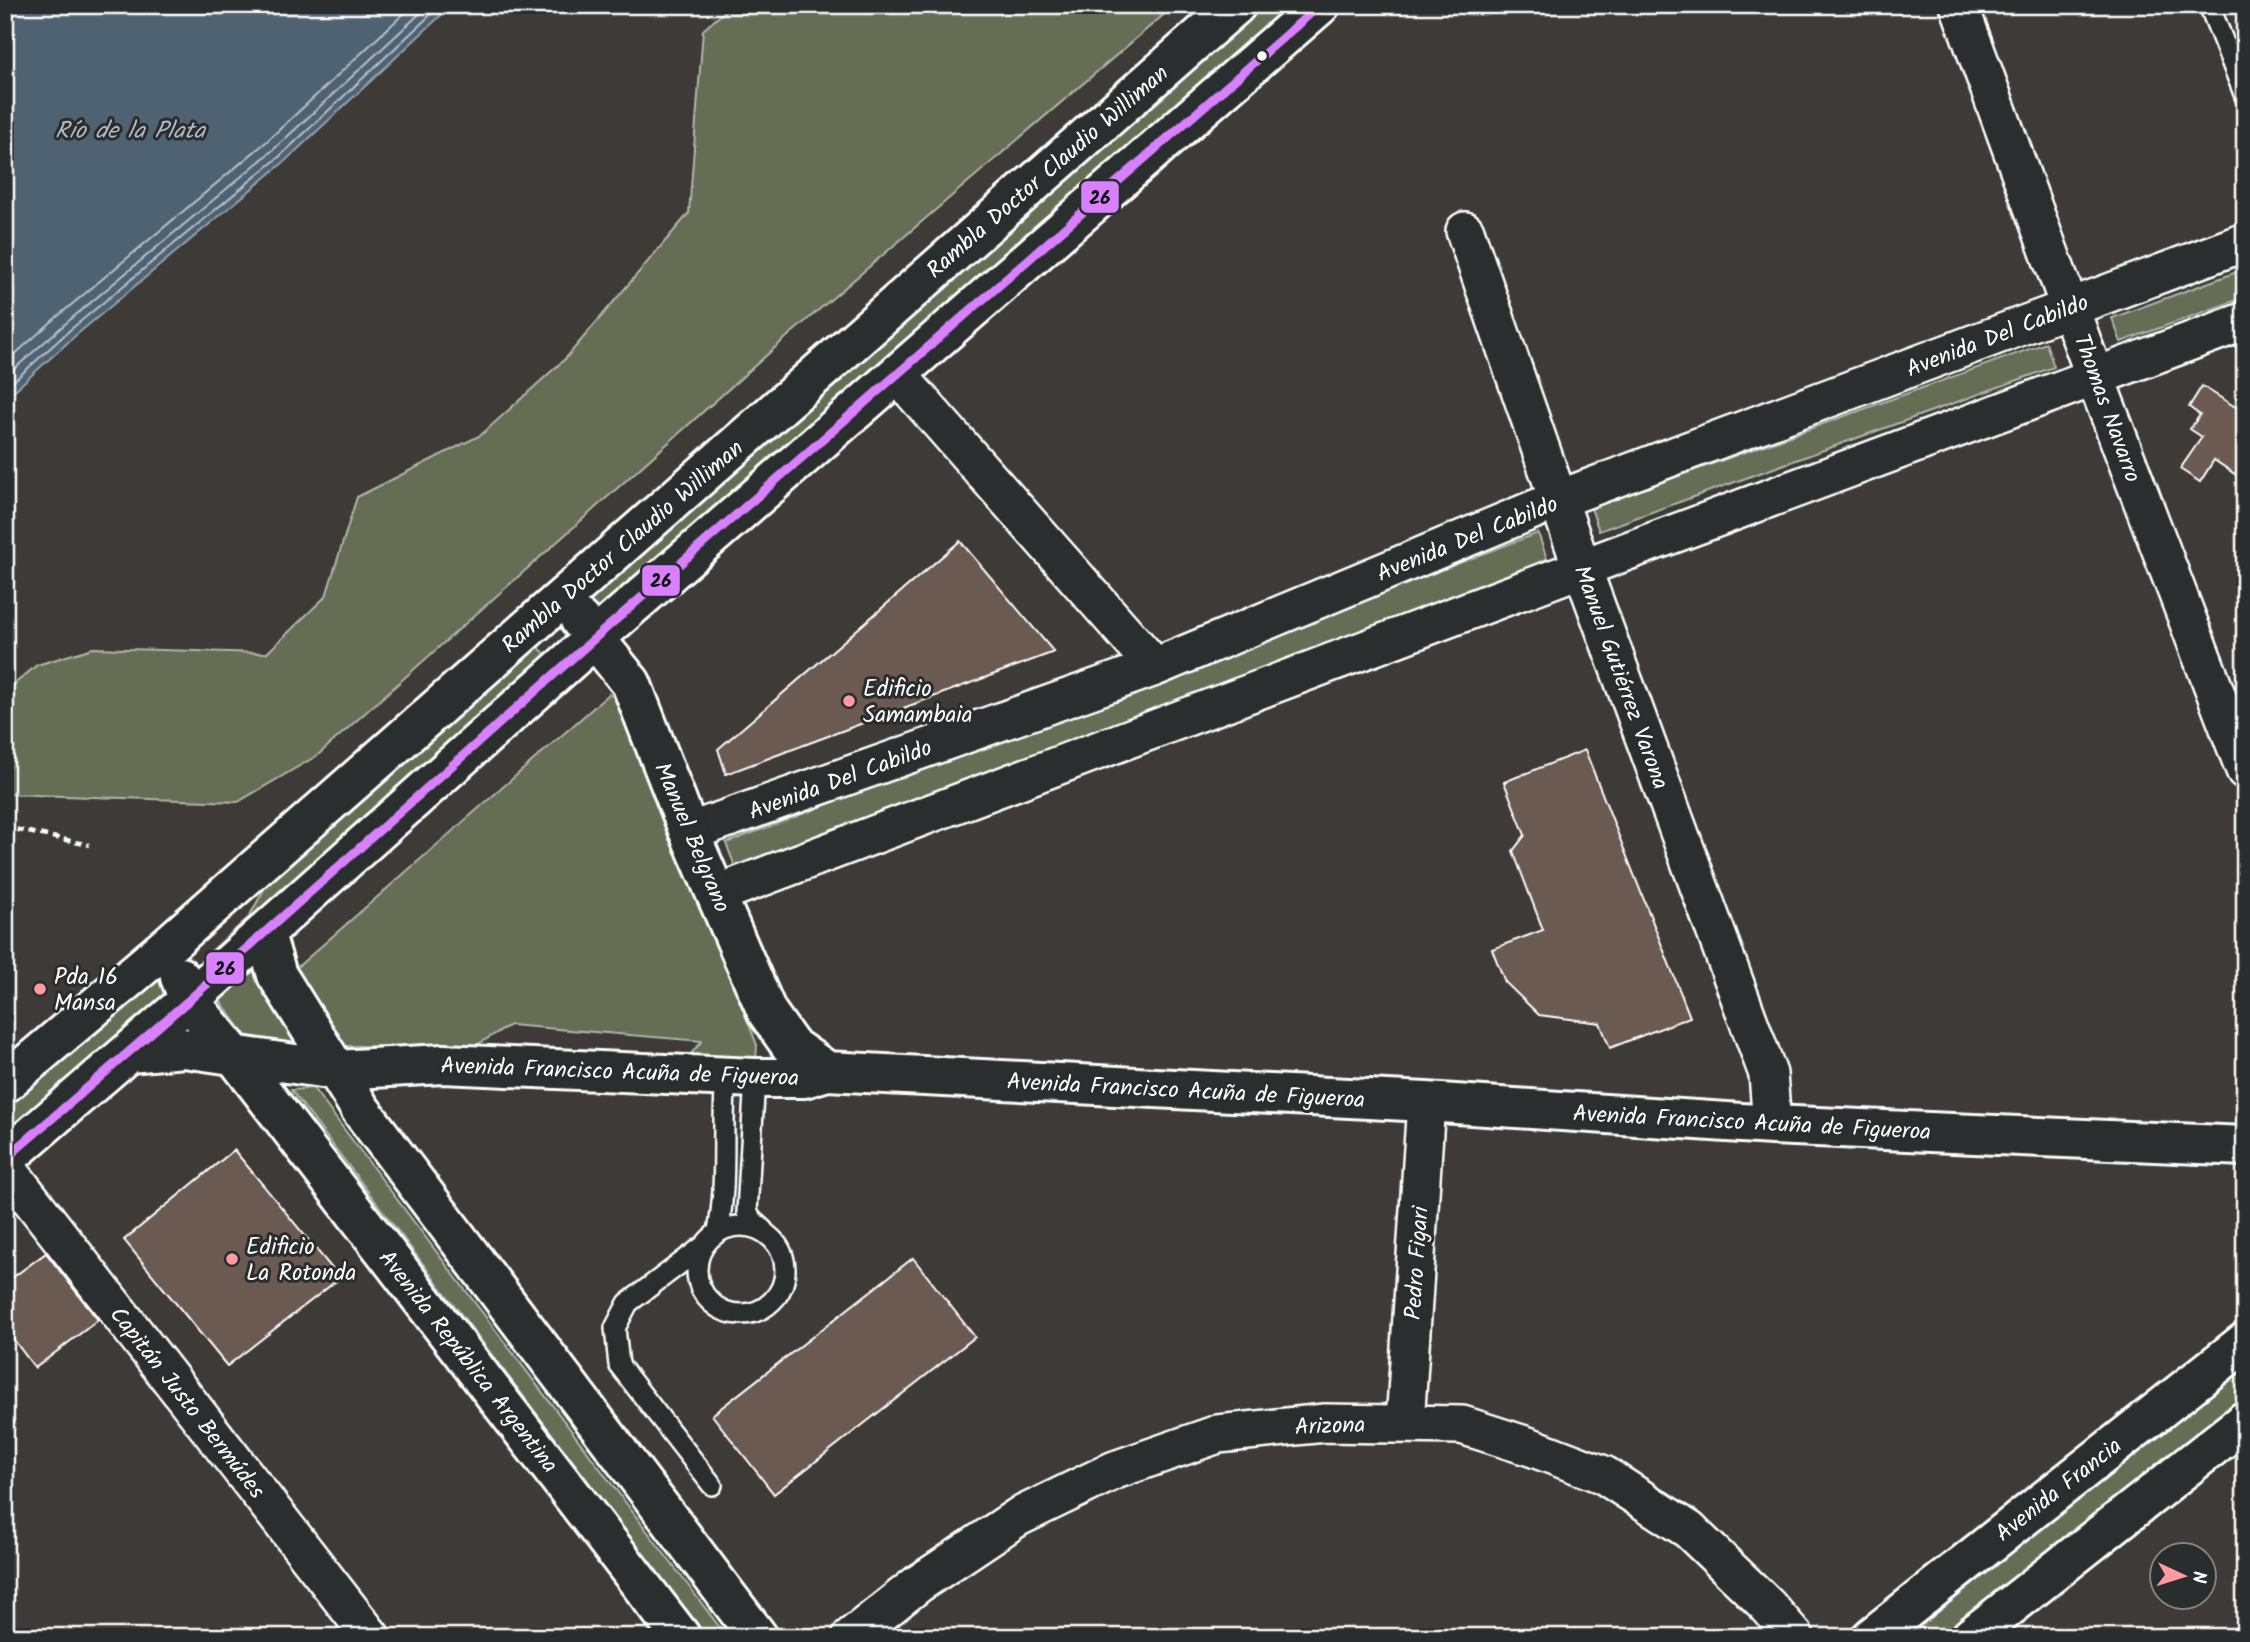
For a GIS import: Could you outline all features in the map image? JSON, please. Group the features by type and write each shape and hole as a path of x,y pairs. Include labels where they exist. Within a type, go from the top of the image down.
{"street":[{"name":"Rambla Doctor Claudio Williman","path":"5,1083 167,946 1236,5"},
{"path":"5,1159 190,1000 595,638 1320,5"},
{"name":"Thomas Navarro","path":"1959,5 2095,377 2245,771"},
{"name":"Manuel Gutiérrez Varona","path":"1465,231 1581,568 1768,1074 1772,1125"},
{"name":"Avenida Del Cabildo","path":"689,832 1155,667 1557,500 2245,242"},
{"path":"717,894 2245,321"},
{"path":"898,375 1155,667"},
{"name":"Manuel Belgrano","path":"562,598 631,683 689,832 766,1012 790,1046 827,1071"},
{"path":"265,934 276,975 361,1110 758,1637"},
{"name":"Avenida República Argentina","path":"167,946 190,1000 681,1637"},
{"name":"Avenida Francisco Acuña de Figueroa","path":"129,1053 184,1048 336,1070 443,1064 740,1078 804,1078 827,1071 1426,1102 1772,1125 2245,1146"},
{"name":"Pedro Figari","path":"1405,1424 1426,1102"},
{"name":"Capitán Justo Bermúdes","path":"5,1167 371,1637"},
{"name":"Avenida Francia","path":"1872,1637 2245,1342"},
{"path":"1971,1637 2245,1421"},
{"name":"Arizona","path":"851,1637 918,1584 1018,1517 1115,1470 1218,1434 1325,1423 1462,1424 1605,1475 1689,1530 1767,1605 1796,1637"}],"lane":[{"path":"2209,5 2245,96"},
{"path":"702,1247 696,1270 702,1293 719,1310 742,1316 764,1309 781,1293 786,1270 780,1247 747,1212 740,1078"},
{"path":"718,1231 723,1204 723,1119 740,1078"},
{"path":"712,1485 619,1365 615,1328 628,1303 702,1247 718,1231 741,1224 764,1230"}],"path":[{"path":"5,827 89,845"}],"green space":[{"path":"732,5 1175,5 787,337 318,755 238,802 5,794 5,692 37,665 93,648 267,653 326,596 357,497 481,435 566,358 689,213 703,30"},
{"path":"1265,5 1301,5 599,612 595,610 591,600 593,594"},
{"path":"2245,269 2245,297 2121,342 2112,318"},
{"path":"2046,343 2054,367 1599,531 1591,508"},
{"path":"1538,533 1547,559 736,869 726,843"},
{"path":"530,647 538,647 547,655 207,959 209,953 249,917 274,871"},
{"path":"609,694 623,704 757,1045 756,1062 689,1056 702,1041 510,1025 475,1046 336,1046 294,970"},
{"path":"253,966 263,993 300,1045 253,1045 218,998"},
{"path":"156,979 165,986 166,997 5,1137 5,1106 148,981"},
{"path":"313,1088 727,1637 706,1637 291,1090"},
{"path":"2245,1365 2245,1403 1950,1637 1907,1637"}],"water":[{"name":"Río de la Plata","path":"5,5 452,5 284,162 75,336 5,399"}],"building":[{"path":"2202,386 2245,413 2245,481 2214,460 2200,482 2180,469 2202,437 2190,429 2200,415 2189,407"},
{"name":"Edificio Samambaia","path":"960,541 1054,652 726,774 718,749"},
{"path":"1585,750 1690,1017 1610,1048 1600,1023 1539,1015 1505,982 1492,949 1543,930 1513,851 1525,835 1504,782"},
{"name":"Edificio La Rotonda","path":"234,1150 340,1278 227,1366 124,1240"},
{"path":"46,1253 98,1320 35,1368 5,1328 5,1283"},
{"path":"913,1258 975,1337 774,1494 712,1415"}],"transit line":[{"name":"26","path":"5,1159 189,1000 595,638 1320,5"}],"place":[{"name":"Edificio Samambaia","path":"849,701"},
{"name":"Pda 16 Mansa","path":"40,989"},
{"name":"Edificio La Rotonda","path":"232,1259"}]}
